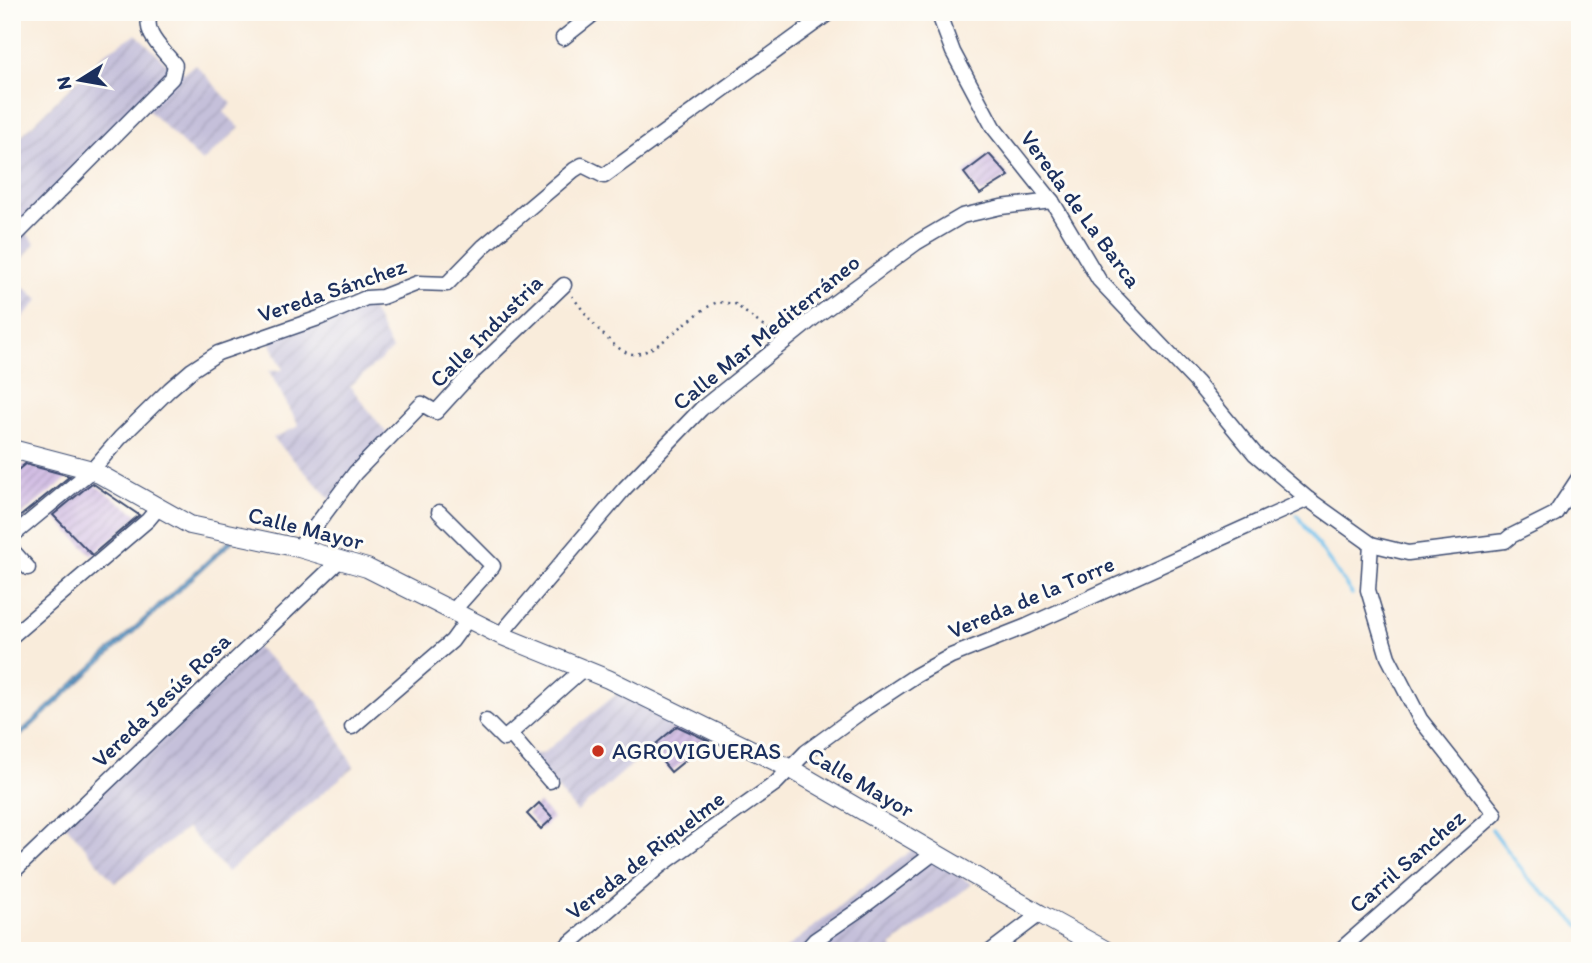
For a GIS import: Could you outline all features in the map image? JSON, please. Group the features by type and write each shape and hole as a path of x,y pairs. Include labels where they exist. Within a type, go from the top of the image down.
{"main road":[{"name":"Calle Mayor","path":"14,451 92,470 158,509 200,528 341,559 367,569 500,635 584,668 791,769 1107,951"}],"street":[{"path":"12,239 172,78 175,65 148,31 151,12"},
{"path":"563,38 596,12"},
{"name":"Vereda Sánchez","path":"92,470 170,389 218,353 319,318 366,298 382,297 418,283 447,284 484,246 574,170 582,165 604,176 830,12"},
{"name":"Vereda de La Barca","path":"938,12 953,52 993,127 1052,201 1099,280 1196,382 1255,454 1308,499 1371,544"},
{"name":"Calle Mar Mediterráneo","path":"500,635 625,488 701,409 783,343 916,243 962,216 1001,207 1052,201"},
{"name":"Calle Industria","path":"299,548 355,473 422,404 436,412 467,378 564,285"},
{"path":"12,536 92,470"},
{"path":"1371,544 1408,553 1505,541 1555,514 1580,476"},
{"name":"Vereda de la Torre","path":"791,769 806,752 865,709 951,656 1038,621 1308,499"},
{"path":"12,636 158,509"},
{"path":"352,727 444,648 460,616 493,566 439,512"},
{"name":"Carril Sanchez","path":"1339,951 1495,814 1420,719 1388,657 1368,590 1371,544"},
{"path":"12,550 27,568"},
{"name":"Vereda Jesús Rosa","path":"12,873 341,559"},
{"path":"486,721 504,739 584,668"},
{"path":"510,734 550,781"},
{"name":"Vereda de Riquelme","path":"561,951 660,866 776,783 791,769"},
{"path":"805,951 815,940 934,853"},
{"path":"990,951 1040,914"}],"path":[{"path":"564,285 586,315 615,345 628,353 635,354 653,346 713,304 723,301 735,304 783,343"}],"shaded area":[{"path":"136,34 166,63 184,73 195,64 232,104 224,112 240,128 202,162 145,107 23,229 35,243 12,273 12,145 105,53"},
{"path":"12,276 39,300 12,329"},
{"path":"366,298 392,350 350,386 391,439 336,505 273,438 299,426 269,371 283,370 267,335"},
{"path":"247,639 317,700 354,767 227,872 187,828 115,883 61,819 127,751"},
{"path":"618,693 681,722 577,812 527,753 542,754"},
{"path":"914,848 972,884 891,946 895,951 783,951"}],"water":[{"path":"230,540 233,541 12,744 12,740"}],"building":[{"path":"989,154 1009,176 980,194 964,173"},
{"path":"25,464 70,476 12,523 12,475"},
{"path":"92,483 139,515 92,555 53,515"},
{"path":"677,726 709,741 671,772 651,748"},
{"path":"539,803 553,818 541,829 527,814"}],"waterway":[{"path":"1297,515 1352,594"},
{"path":"1492,829 1527,877 1580,926"}],"place":[{"name":"AGROVIGUERAS","path":"598,751"}]}
